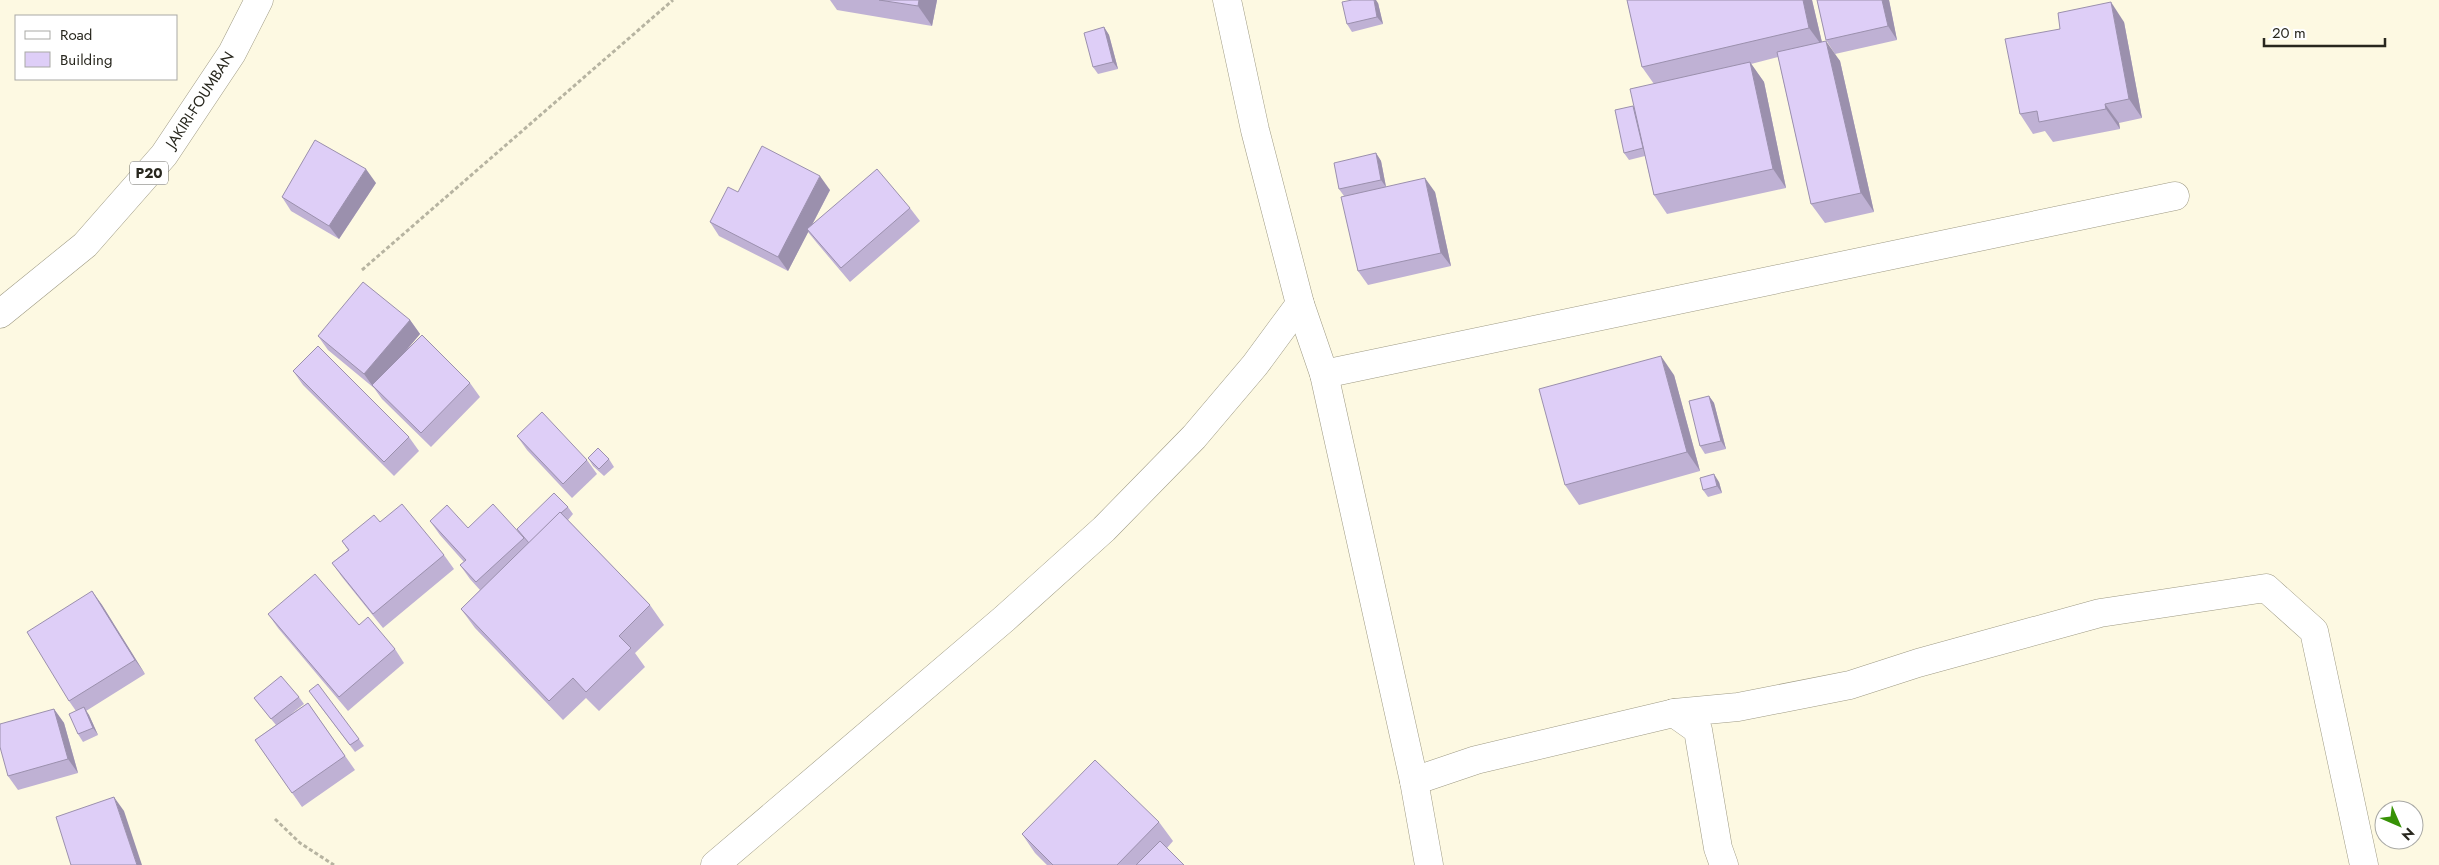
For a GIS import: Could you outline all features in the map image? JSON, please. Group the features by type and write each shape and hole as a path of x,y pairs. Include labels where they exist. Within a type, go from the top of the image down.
{"street":[{"name":"JAKIRI-FOUMBAN","path":"0,314 85,245 164,155 232,54 259,0"},
{"path":"1235,2 1255,130 1300,304 1324,374 1414,780 1429,865"},
{"path":"1324,374 2176,196"},
{"path":"715,865 1004,618 1104,529 1194,437 1255,365 1300,304"},
{"path":"1414,780 1476,760 1674,713 1738,707 1850,685 1918,663 2100,613 2266,588 2314,631 2364,865"},
{"path":"1674,713 1698,730 1718,848 1724,865"}],"path":[{"path":"362,270 672,0"},
{"path":"275,820 300,843 334,865"}],"building":[{"path":"879,0 919,0 918,6"},
{"path":"1374,0 1377,17 1347,24 1342,2"},
{"path":"1627,0 1803,0 1809,28 1642,67"},
{"path":"1817,0 1882,0 1888,26 1826,40"},
{"path":"2111,2 2129,99 2105,104 2106,109 2039,122 2037,111 2020,114 2005,39 2060,29 2058,13"},
{"path":"1104,27 1113,62 1093,67 1084,33"},
{"path":"1826,41 1861,193 1811,204 1777,52"},
{"path":"1750,62 1773,169 1654,195 1630,89"},
{"path":"1633,106 1643,148 1624,153 1615,110"},
{"path":"315,140 366,169 329,226 282,197"},
{"path":"762,146 820,176 778,257 710,222 728,187 738,192"},
{"path":"1376,153 1381,180 1339,189 1334,163"},
{"path":"877,169 910,208 841,268 807,229"},
{"path":"1425,178 1441,253 1358,271 1341,197"},
{"path":"363,282 410,320 364,374 318,336"},
{"path":"422,335 470,383 421,433 372,385"},
{"path":"318,346 409,437 384,462 293,371"},
{"path":"1661,356 1687,452 1565,485 1539,389"},
{"path":"1709,396 1721,441 1700,446 1689,401"},
{"path":"542,412 587,460 563,484 517,436"},
{"path":"598,448 609,459 599,469 588,458"},
{"path":"1714,474 1717,486 1703,490 1700,478"},
{"path":"554,493 568,507 560,512 529,543 517,529"},
{"path":"402,504 444,555 373,614 332,563 349,550 342,541 374,515 380,522"},
{"path":"493,504 524,538 476,582 460,565 466,560 430,521 447,505 468,528"},
{"path":"560,512 650,605 619,636 631,648 586,692 573,678 549,701 461,609"},
{"path":"315,574 359,625 368,617 395,649 339,697 268,614"},
{"path":"92,591 135,660 69,701 27,632"},
{"path":"281,676 299,697 271,719 254,698"},
{"path":"318,684 359,739 350,745 309,691"},
{"path":"308,703 345,756 292,793 255,740"},
{"path":"84,707 93,728 78,734 69,714"},
{"path":"54,709 68,759 8,776 0,747 0,724"},
{"path":"1095,760 1159,822 1117,865 1053,865 1022,834"},
{"path":"114,797 137,865 71,865 56,817"},
{"path":"1160,841 1184,865 1136,865"}]}
